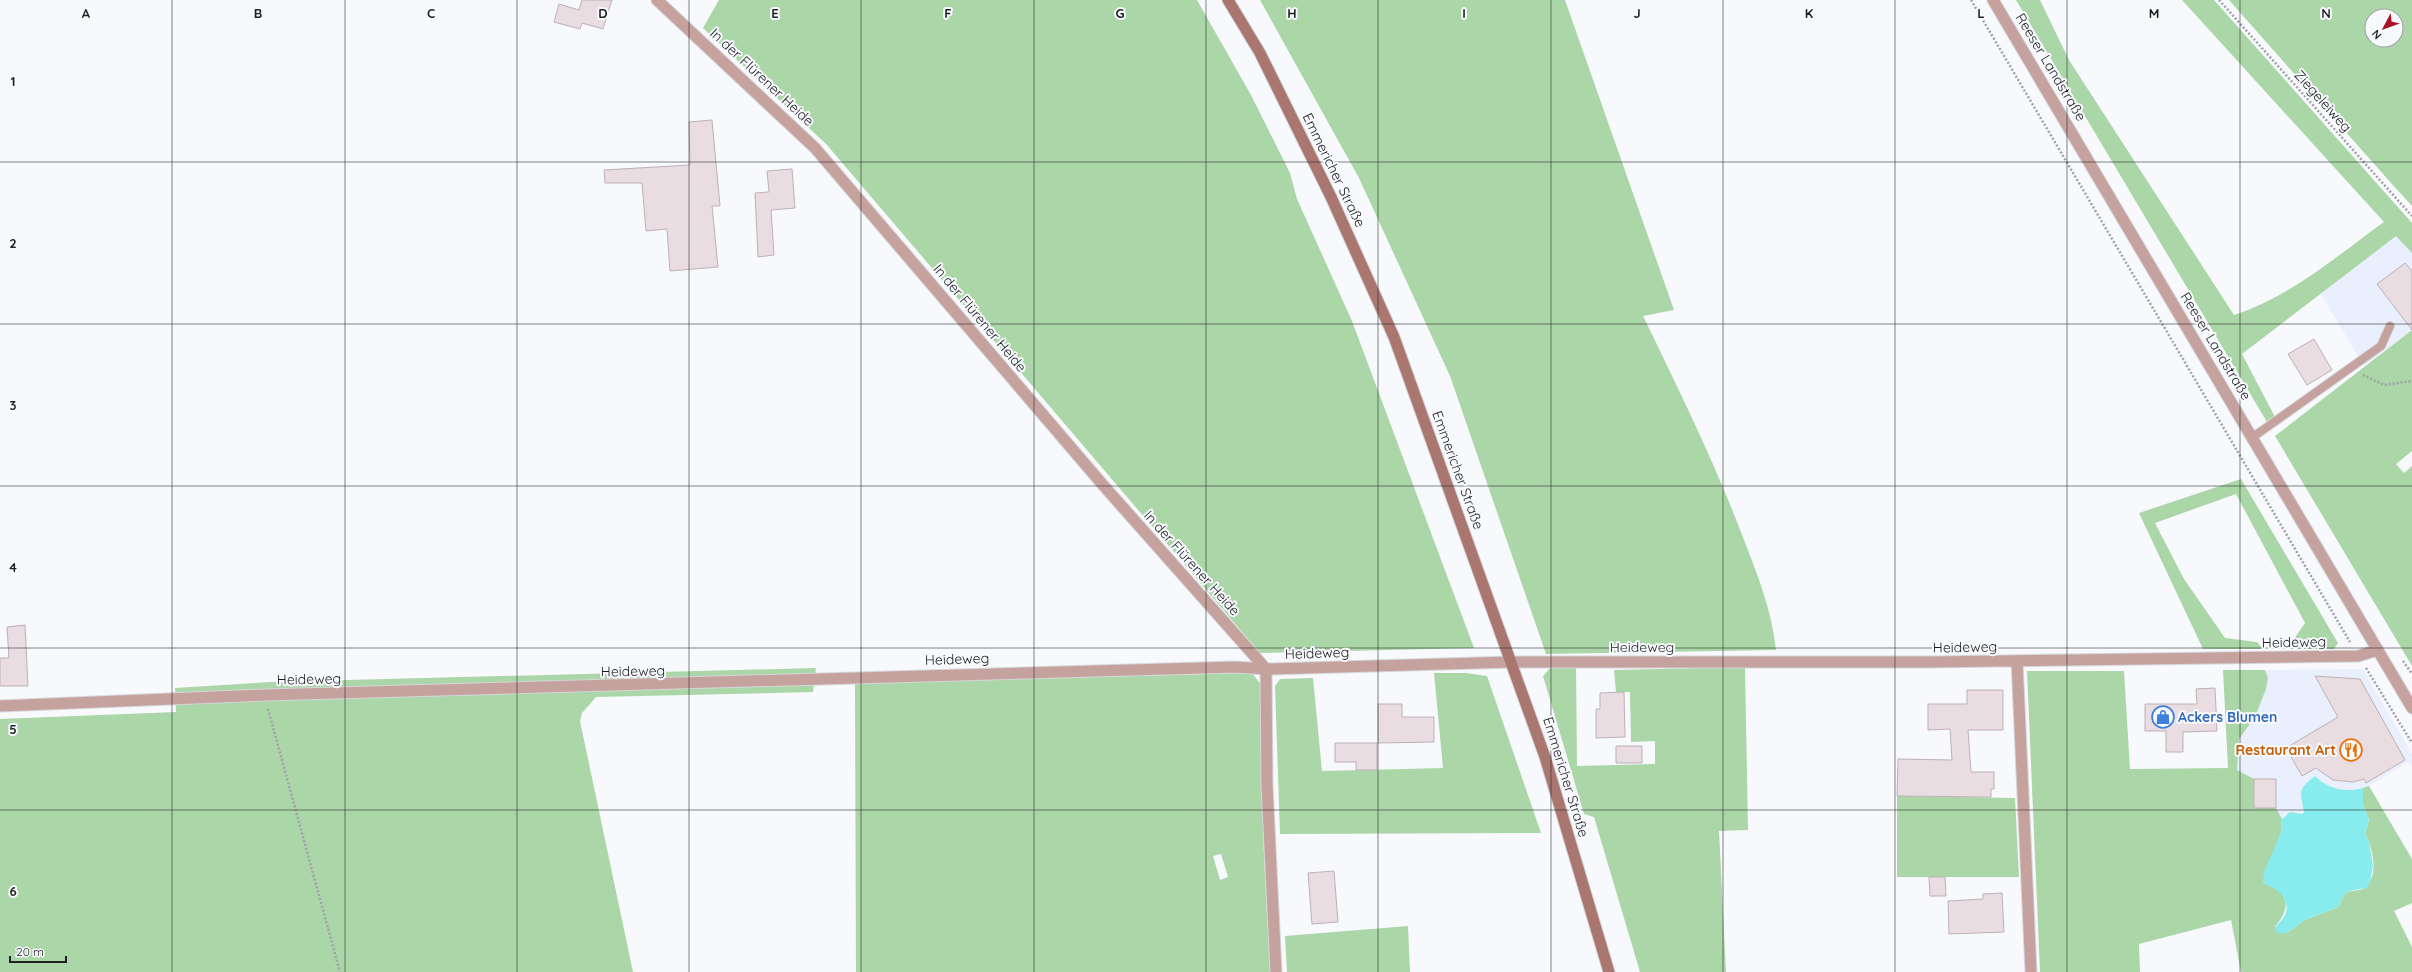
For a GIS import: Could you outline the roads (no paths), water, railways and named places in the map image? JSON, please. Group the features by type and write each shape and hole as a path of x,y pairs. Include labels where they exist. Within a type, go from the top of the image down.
{"main road":[{"name":"Emmericher Straße","path":"1228,0 1260,53 1328,190 1394,337 1545,757 1609,972"}],"street":[{"name":"In der Flürener Heide","path":"657,0 816,148 1103,485 1266,669"},
{"name":"Reeser Landstraße","path":"1993,0 2412,708"},
{"name":"Heideweg","path":"0,706 265,695 678,685 963,673 1236,666 1266,669 1512,662 2017,661 2358,656 2378,650"},
{"name":"Heideweg","path":"2017,661 2031,972"},
{"name":"Heideweg","path":"1266,669 1267,785 1276,972"}],"lane":[{"path":"2253,438 2381,346 2390,326"}],"water":[{"path":"2315,776 2325,784 2337,789 2350,790 2363,788 2363,805 2369,820 2365,834 2369,842 2373,865 2370,883 2366,888 2349,891 2344,895 2338,907 2305,920 2287,933 2278,933 2275,930 2285,915 2287,909 2286,904 2281,894 2272,887 2263,883 2264,872 2281,832 2282,819 2290,812 2304,813 2301,796 2302,788"}],"place":[{"name":"Ackers Blumen","path":"2163,717"},
{"name":"Restaurant Art","path":"2351,750"}]}
